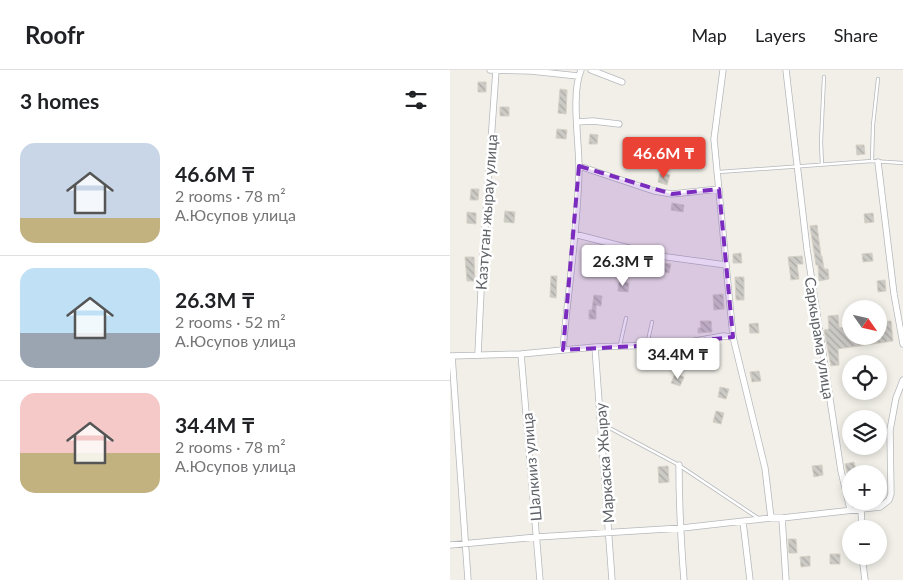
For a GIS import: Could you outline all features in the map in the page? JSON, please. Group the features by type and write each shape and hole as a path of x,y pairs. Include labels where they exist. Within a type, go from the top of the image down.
{"street":[{"path":"490,70 531,71 578,76"},
{"name":"Казтуган жырау улица","path":"478,354 496,70"},
{"path":"563,350 577,214 579,166 577,122 578,76 581,70"},
{"path":"590,70 622,82"},
{"path":"723,70 714,139 733,337 765,468 771,518"},
{"name":"Саркырама улица","path":"786,70 809,267 842,475"},
{"path":"577,122 593,121 618,124"},
{"path":"875,162 903,344"},
{"path":"579,166 654,191 672,194 719,189"},
{"path":"574,234 660,256 726,265"},
{"path":"468,580 451,356 521,354 595,347 647,345 679,348 695,341 723,336 733,337"},
{"name":"Маркаска Жырау","path":"595,347 612,580"},
{"name":"Шалкииз улица","path":"521,354 538,537 540,580"},
{"path":"887,502 891,494 890,430 896,398 903,380"},
{"path":"679,465 679,514 682,528 684,580"},
{"path":"450,545 538,537 682,528 813,515 844,510"},
{"path":"782,518 786,580"},
{"path":"743,522 750,580"},
{"path":"863,565 865,580"}],"lane":[{"path":"822,164 821,142 824,77"},
{"path":"875,162 873,125 878,80"},
{"path":"717,172 822,164 903,163"},
{"path":"620,346 626,318"},
{"path":"647,345 652,322"},
{"path":"601,424 679,465 760,519"}],"highlighted area":[{"path":"579,166 672,194 719,189 733,337 695,341 679,348 656,345 563,350"}],"building":[{"path":"478,82 486,82 486,92 478,92"},
{"path":"560,89 567,90 566,114 558,113"},
{"path":"500,107 509,107 509,116 500,116"},
{"path":"557,129 567,130 566,139 556,138"},
{"path":"590,134 598,135 597,144 589,144"},
{"path":"856,145 864,145 865,154 857,155"},
{"path":"660,173 670,175 667,185 658,182"},
{"path":"471,189 479,189 478,200 470,200"},
{"path":"672,203 684,205 683,212 671,210"},
{"path":"505,211 515,212 514,223 504,222"},
{"path":"467,212 476,213 476,224 467,223"},
{"path":"873,213 874,222 865,223 864,214"},
{"path":"817,225 821,256 824,269 828,269 829,279 819,281 818,265 816,265 810,226"},
{"path":"741,253 742,263 733,263 733,254"},
{"path":"872,253 873,261 863,262 862,254"},
{"path":"802,256 803,264 797,264 799,279 791,280 788,257"},
{"path":"465,257 474,257 475,281 467,281"},
{"path":"663,263 671,264 669,273 657,271 657,275 650,274 651,265 662,267"},
{"path":"551,276 557,276 556,298 550,297"},
{"path":"735,277 744,277 744,300 736,300"},
{"path":"885,280 886,291 878,292 877,281"},
{"path":"619,282 629,283 628,292 618,291"},
{"path":"723,294 724,309 714,310 713,295"},
{"path":"594,295 602,296 601,306 596,305 596,319 589,319 589,310 592,310"},
{"path":"838,315 839,328 842,328 842,345 866,345 838,349 839,365 831,366 824,330 829,329 828,316"},
{"path":"700,321 711,321 712,332 698,333 698,328 701,328"},
{"path":"888,321 891,321 893,341 888,342"},
{"path":"758,323 759,333 750,333 749,324"},
{"path":"687,350 697,352 695,361 685,359"},
{"path":"759,371 761,381 752,382 750,372"},
{"path":"675,374 684,377 680,386 671,383"},
{"path":"720,387 729,389 726,399 718,397"},
{"path":"716,411 724,413 721,424 713,422"},
{"path":"854,462 855,465 845,465"},
{"path":"822,465 823,475 814,477 812,466"},
{"path":"668,466 669,482 659,483 658,467"},
{"path":"788,539 796,539 797,553 789,553"},
{"path":"830,554 840,554 840,564 830,564"},
{"path":"810,556 810,566 801,567 800,557"}]}
